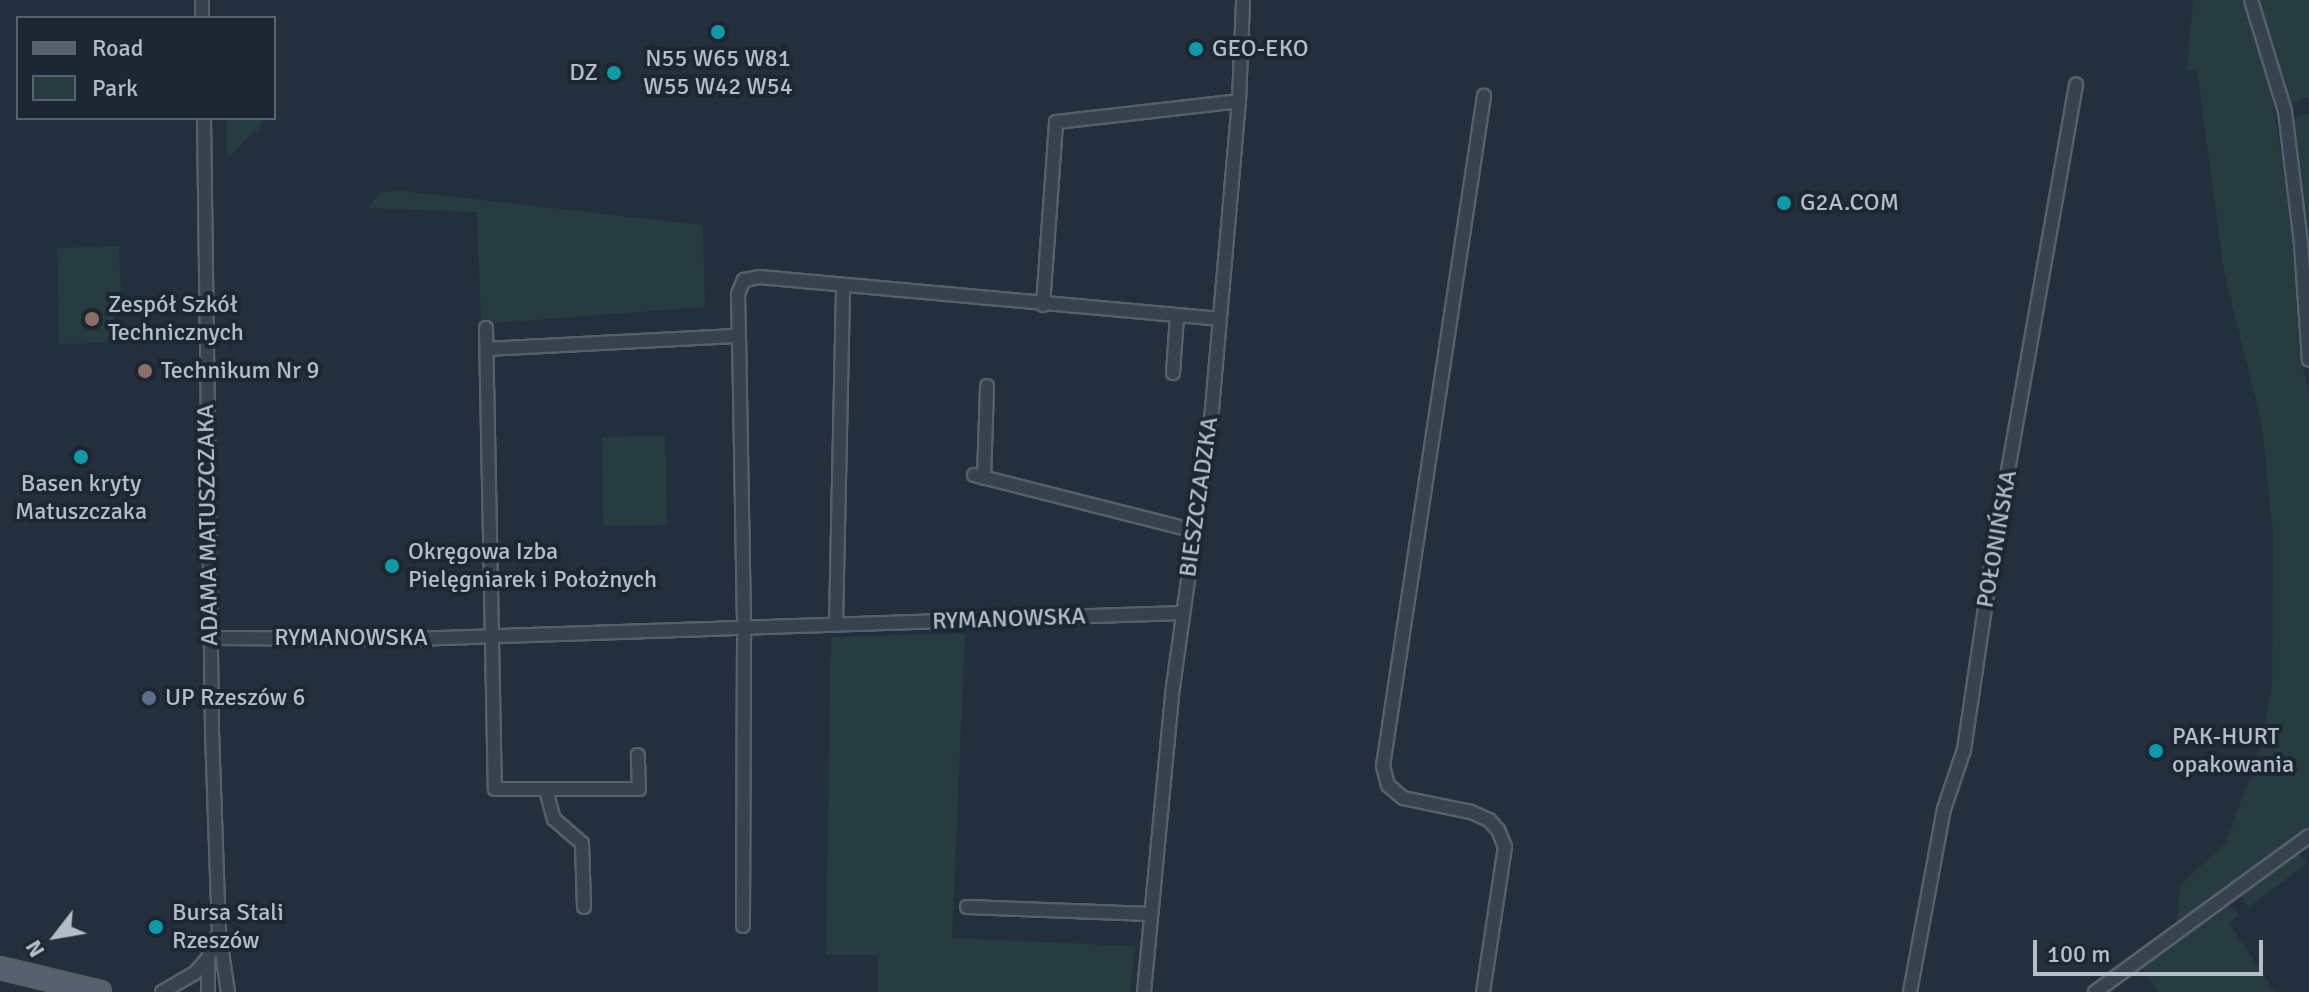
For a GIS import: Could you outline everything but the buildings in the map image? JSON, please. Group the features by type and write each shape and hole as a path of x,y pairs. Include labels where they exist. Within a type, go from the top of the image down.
{"main road":[{"path":"0,968 100,992"}],"street":[{"name":"BIESZCZADZKA","path":"1144,992 1182,613 1212,409 1239,101 1243,0"},
{"path":"2251,0 2285,111 2301,244 2309,360"},
{"name":"POŁONIŃSKA","path":"1910,992 1944,809 1964,750 1991,567 2076,84"},
{"path":"1483,992 1505,847 1502,839 1489,820 1471,812 1403,798 1388,785 1383,766 1484,96"},
{"path":"1043,305 1056,122 1239,101"},
{"name":"ADAMA MATUSZCZAKA","path":"204,120 211,638 219,932 228,992"},
{"path":"743,926 738,294 744,280 759,277 1218,319"},
{"path":"836,624 843,285"},
{"path":"1173,373 1177,316"},
{"path":"486,328 495,789 639,789 638,755"},
{"path":"487,349 739,336"},
{"path":"987,386 979,477 1196,531"},
{"name":"RYMANOWSKA","path":"211,638 492,637 1182,613"},
{"path":"546,790 554,819 582,843 584,907"},
{"path":"2095,992 2308,840"},
{"path":"967,907 1150,914"},
{"name":"ADAMA MATUSZCZAKA","path":"162,992 188,979 208,958 219,932"},
{"name":"ADAMA MATUSZCZAKA","path":"208,958 208,992"}],"green space":[{"path":"2193,0 2242,0 2265,60 2283,164 2295,256 2300,353 2309,397 2309,825 2176,923 2181,884 2226,842 2261,746 2272,685 2273,535 2262,426 2224,271 2197,70 2187,70"},
{"path":"2256,0 2309,0 2309,97 2290,104 2273,42"},
{"path":"2309,113 2309,286 2303,195 2293,119"},
{"path":"227,120 262,120 258,134 254,131 230,156 227,155"},
{"path":"403,191 703,225 705,307 481,324 477,212 368,208 380,192"},
{"path":"119,246 121,295 113,295 114,343 59,344 57,248"},
{"path":"665,436 667,525 604,526 602,437"},
{"path":"965,633 952,938 1135,946 1130,992 878,992 878,955 826,955 831,637"},
{"path":"2299,855 2306,859 2305,865 2250,906 2245,903 2241,892 2285,859"},
{"path":"2221,907 2230,907 2239,915 2229,923 2275,992 2159,992 2140,966"}],"place":[{"name":"N55 W65 W81 W55 W42 W54","path":"718,32"},
{"name":"GEO-EKO","path":"1196,49"},
{"name":"DZ","path":"614,73"},
{"name":"G2A.COM","path":"1784,203"},
{"name":"Zespół Szkół Technicznych","path":"92,319"},
{"name":"Technikum Nr 9","path":"145,371"},
{"name":"Basen kryty Matuszczaka","path":"81,457"},
{"name":"Okręgowa Izba Pielęgniarek i Położnych","path":"392,566"},
{"name":"UP Rzeszów 6","path":"149,698"},
{"name":"PAK-HURT opakowania","path":"2156,751"},
{"name":"Bursa Stali Rzeszów","path":"156,927"}]}
